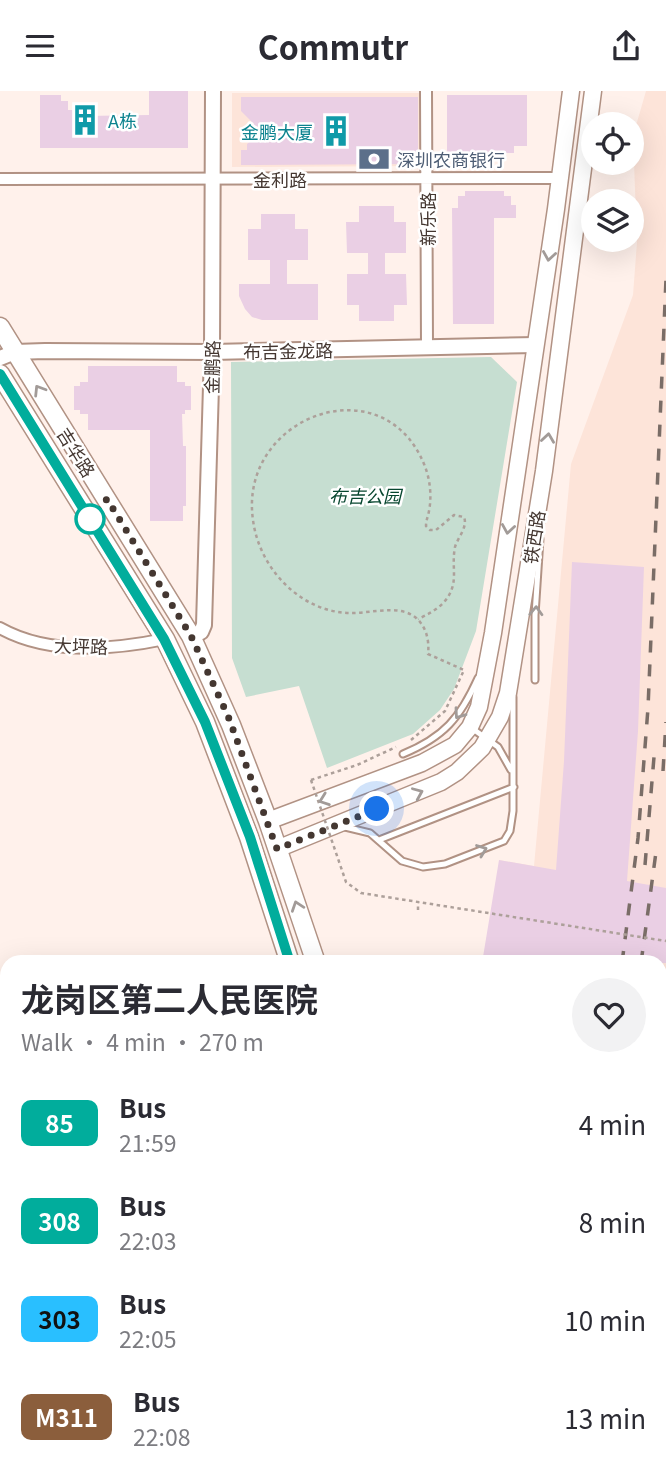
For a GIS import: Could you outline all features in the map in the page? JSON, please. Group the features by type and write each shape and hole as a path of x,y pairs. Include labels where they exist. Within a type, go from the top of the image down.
{"main road":[{"name":"铁西路","path":"268,821 435,758 455,745 470,727 482,695 489,653 556,209 571,91"},
{"name":"铁西路","path":"277,849 441,782 470,761 488,739 505,705 544,471 593,91"},
{"path":"556,209 579,212"},
{"name":"吉华路","path":"0,327 8,355 191,636 228,716 268,821 313,955"},
{"name":"吉华路","path":"0,374 164,639 205,722 250,837 287,955"}],"street":[{"name":"金鹏路","path":"191,636 201,632 204,625 212,352 213,91"},
{"name":"新乐路","path":"426,91 427,347"},
{"name":"金利路","path":"0,179 560,178"},
{"name":"布吉金龙路","path":"8,355 536,345"},
{"name":"大坪路","path":"0,628 10,634 46,644 87,647 130,646 164,639"}],"lane":[{"path":"535,680 536,591 544,471"},
{"path":"403,754 429,742 449,727 469,699 489,653"},
{"path":"332,827 362,829 402,861 423,867 445,864 504,841 509,834 514,787 512,723 515,654"},
{"path":"470,727 488,739 506,758 514,787"},
{"path":"379,841 514,787"}],"path":[{"path":"411,740 445,711 464,670 428,654 426,630 418,619 406,613 347,613 325,609 295,593 272,569 254,532 251,512 258,472 279,438 296,424 316,414 338,409 360,411 381,418 400,430 415,446 425,465 430,487 426,526 430,530 436,530 454,515 464,517 465,526 453,557 454,576 450,593 441,607 418,619"},
{"path":"400,745 357,765 311,781 346,882 361,894 666,941"},
{"path":"418,902 418,910"}],"shaded area":[{"path":"646,91 666,91 666,955 647,955 499,860 534,866 571,464 633,295 636,252 644,252 644,189 635,189 634,175 644,175 644,112 640,112"},
{"name":"金鹏大厦","path":"232,93 421,93 421,166 232,167"}],"green space":[{"name":"布吉公园","path":"491,357 517,382 476,631 454,689 440,710 413,734 327,768 299,686 246,697 232,658 231,362"}],"building":[{"path":"149,91 188,91 188,148 40,148 40,95 61,95 61,101 68,101 68,110 85,110 85,116 149,115"},
{"path":"447,95 527,95 527,146 514,146 514,153 447,153"},
{"name":"金鹏大厦","path":"241,97 418,97 418,164 241,165 241,150 247,150 247,144 254,138 254,124 241,111"},
{"path":"465,191 504,191 504,196 511,196 511,205 516,205 516,218 494,218 494,324 453,324 452,208 458,208 458,196 465,196"},
{"path":"359,206 394,206 394,222 406,222 406,253 385,253 385,274 406,274 407,305 394,305 394,321 359,321 359,305 347,305 347,274 368,274 368,253 347,253 346,222 359,222"},
{"path":"261,214 295,214 295,229 308,229 308,260 287,260 287,284 318,284 318,320 262,320 252,317 245,309 239,296 239,284 270,284 270,260 248,260 248,229 261,229"},
{"path":"88,366 177,366 177,382 185,382 185,386 191,386 191,410 185,410 185,414 182,414 183,446 186,446 186,506 183,506 183,521 150,521 150,430 88,430 88,414 80,414 80,410 74,410 74,386 80,386 80,382 88,382"},
{"path":"572,562 644,567 638,731 627,881 666,888 666,955 483,955 499,860 556,870 564,761"}],"railway":[{"path":"623,955 638,838 648,708 666,279"},
{"path":"663,771 666,722"},
{"path":"645,865 654,757"},
{"path":"642,955 656,852"}],"bus line":[{"name":"85","path":"0,374 164,639 205,722 250,837 287,955"}],"place":[{"name":"A栋","path":"85,120"},
{"name":"金鹏大厦","path":"336,131"},
{"name":"深圳农商银行","path":"374,159"}],"route":[{"path":"90,519 107,499 191,636 228,716 277,849 377,809"}]}
